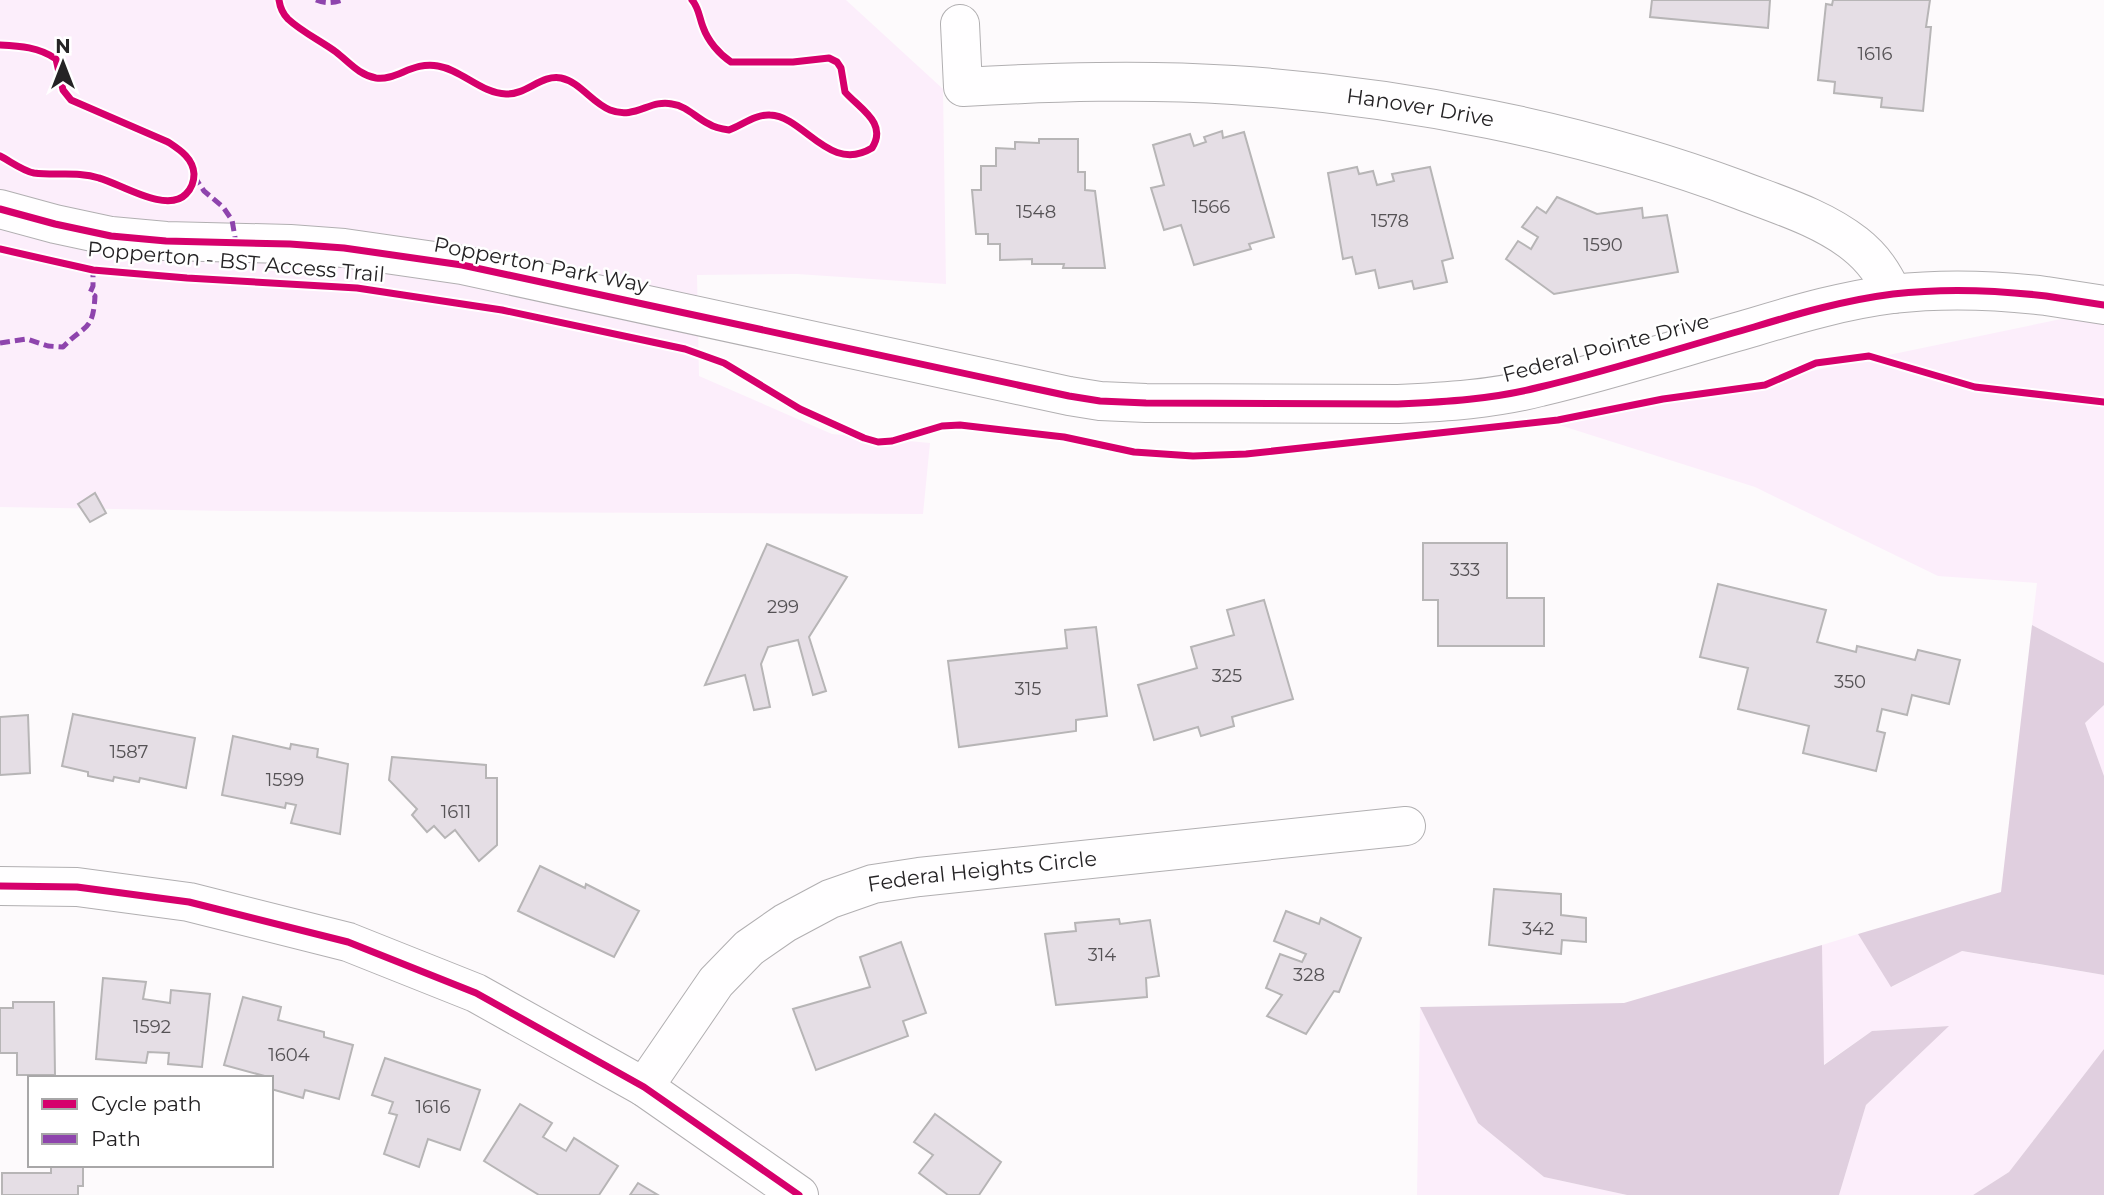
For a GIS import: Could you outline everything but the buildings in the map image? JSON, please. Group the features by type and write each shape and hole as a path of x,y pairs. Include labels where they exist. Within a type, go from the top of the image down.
{"street":[{"name":"Hanover Drive","path":"960,24 963,87 1147,81 1234,85 1427,108 1608,147 1703,176 1797,211 1855,244 1878,266 1894,294"},
{"name":"Popperton Park Way","path":"0,209 111,236 166,241 344,248 462,265 1069,396"},
{"name":"Federal Pointe Drive","path":"1069,396 1100,401 1188,404 1438,402 1538,388 1800,313 1894,294 1990,291 2104,305"},
{"name":"Federal Heights Circle","path":"644,1087 716,982 749,948 785,923 841,895 873,884 1406,826"},
{"path":"0,886 77,887 189,902 348,942 476,993 644,1087 799,1195"}],"shaded area":[{"path":"0,0 846,0 943,89 946,284 797,274 697,275 699,376 832,434 930,443 923,514 231,511 0,507"},
{"path":"2071,317 2104,322 2104,663 2032,625 2037,583 1938,576 1755,487 1556,424"},
{"path":"2032,625 2104,663 2104,705 2085,723 2104,776 2104,975 1962,951 1891,987 1858,934 2001,892"},
{"path":"2104,705 2104,776 2085,723"},
{"path":"1858,934 1892,987 1961,951 2104,975 2104,1049 2009,1172 1973,1195 1839,1195 1866,1105 1948,1026 1872,1031 1823,1065 1822,945"},
{"path":"1822,945 1824,1065 1872,1031 1949,1026 1866,1105 1839,1195 1627,1195 1544,1177 1478,1123 1420,1007 1624,1003"},
{"path":"1420,1007 1478,1123 1544,1177 1627,1195 1417,1195"},
{"path":"2104,1049 2104,1195 1973,1195 2009,1172"}],"marked path":[{"path":"316,0 329,3 342,0"},
{"path":"194,176 204,191 223,207 232,220 236,243"},
{"path":"0,343 27,339 48,346 63,347 90,322 95,296 90,293 93,270"}],"cycle path":[{"path":"279,0 283,13 293,24 336,52 359,71 376,78 391,77 421,66 438,66 488,90 506,94 547,79 561,78 568,80 610,110 627,113 657,104 672,104 682,107 704,122 729,130 754,118 770,115 794,124 818,142 843,154 857,154 872,148 877,131 870,117 845,92 841,68 837,62 829,58 793,62 731,62 718,51 708,37 692,0"},
{"path":"0,45 36,50 56,59 63,90 71,100 168,142 188,159 194,177 186,194 167,201 144,196 91,176 30,172 0,156"},
{"name":"Popperton - BST Access Trail","path":"0,209 111,236 166,241 344,248 462,265 1100,401 1398,404 1469,399 1523,391 1621,366 1840,303 1893,294 1951,290 1989,291 2104,305"},
{"name":"Popperton - BST Access Trail","path":"0,249 93,270 357,288 502,310 685,349 724,363 800,409 878,442 892,441 942,426 960,425 1064,437 1134,452 1193,456 1246,454 1558,420 1663,399 1765,385 1816,363 1869,356 1975,387 2104,402"},
{"path":"0,886 77,887 189,902 348,942 476,993 644,1087 799,1195"}]}
